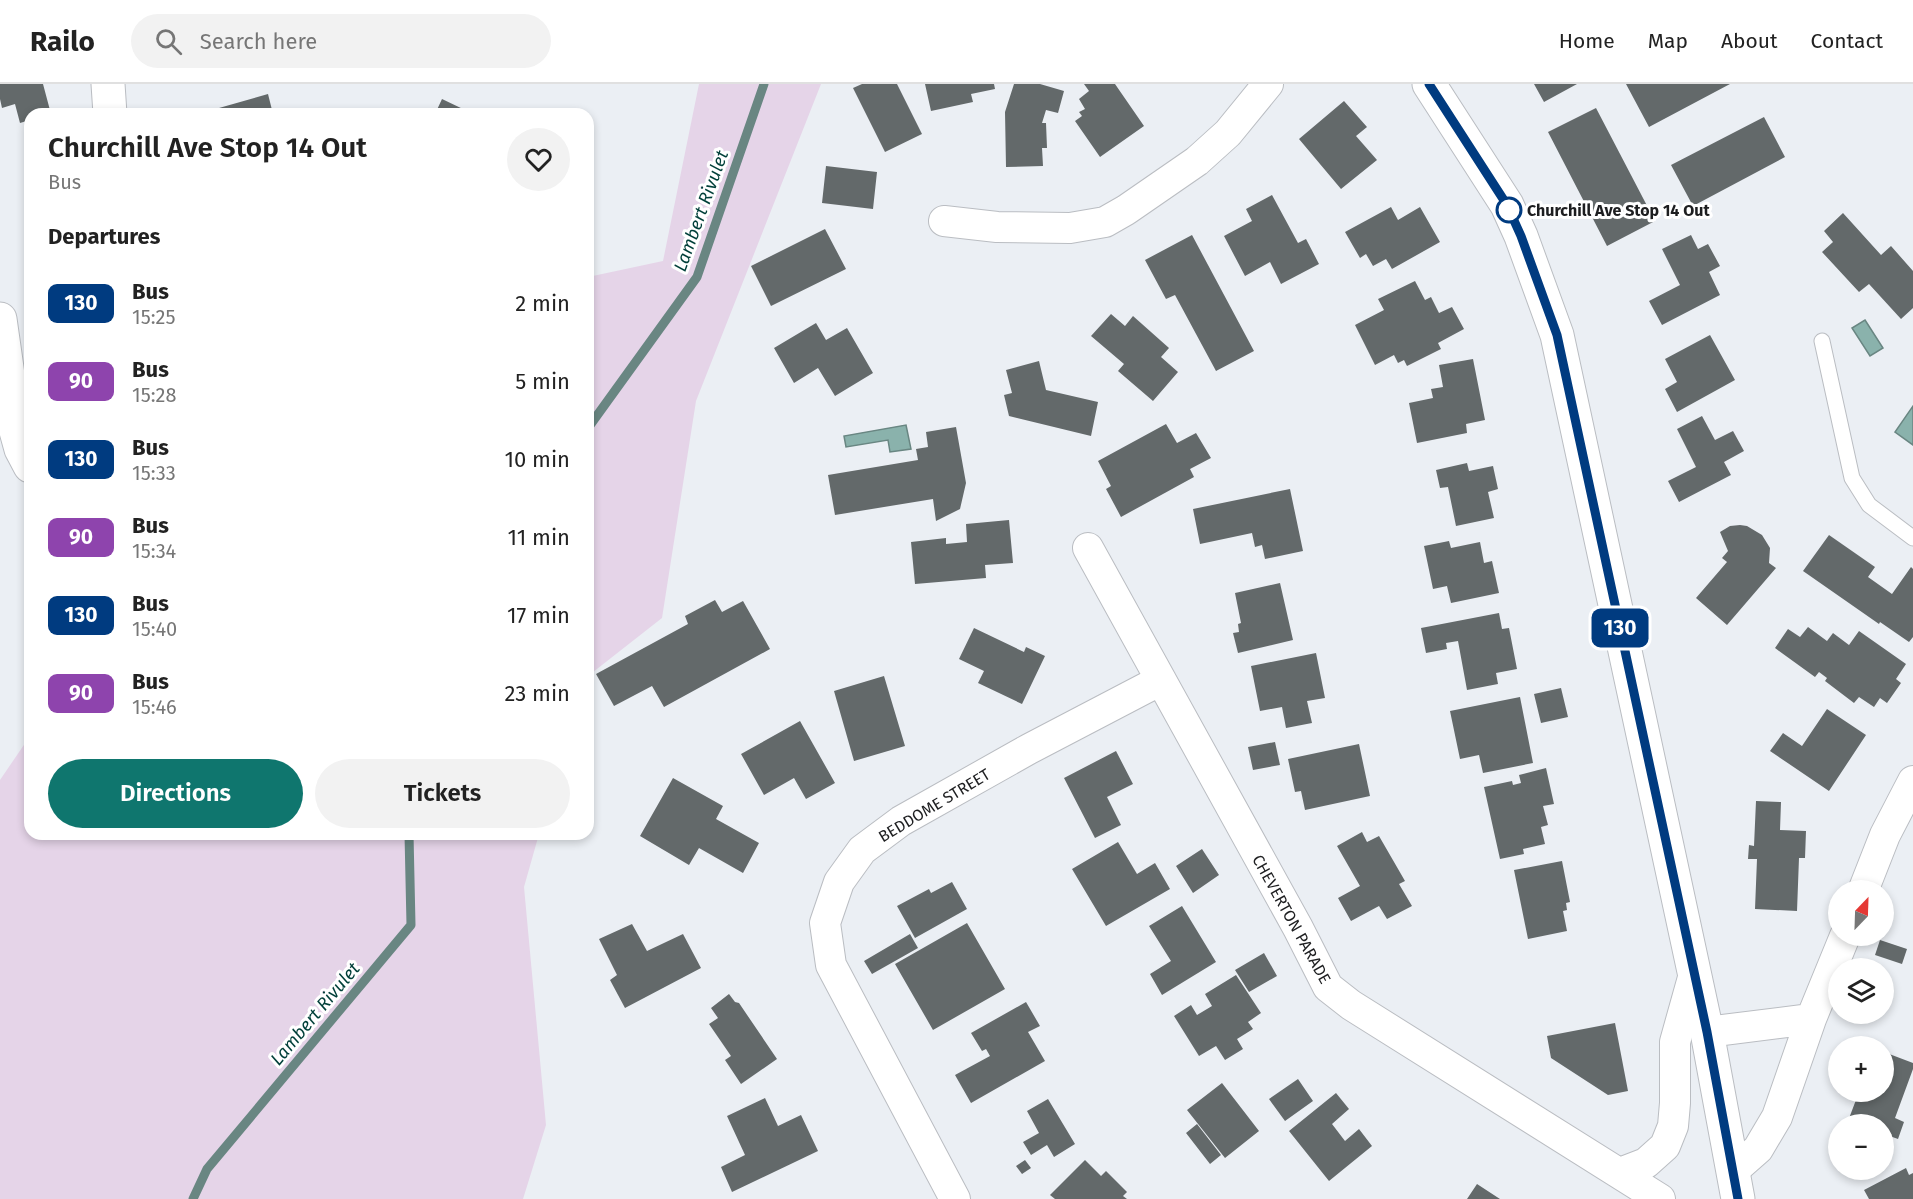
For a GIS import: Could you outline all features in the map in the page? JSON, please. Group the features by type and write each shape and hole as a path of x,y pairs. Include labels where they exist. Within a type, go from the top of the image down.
{"street":[{"path":"108,84 110,108"},
{"path":"944,221 997,227 1070,228 1105,222 1197,161 1228,133 1268,84"},
{"path":"1429,84 1507,205 1521,236 1557,335 1707,1032 1736,1185"},
{"path":"0,319 16,431 24,455"},
{"name":"CHEVERTON PARADE","path":"1088,548 1298,928 1328,987 1351,1005 1660,1199"},
{"name":"BEDDOME STREET","path":"955,1199 831,965 825,923 840,882 862,850 901,821 1029,749 1161,680"},
{"path":"1867,880 1885,835 1913,781"},
{"path":"1736,1185 1777,1117 1812,1018 1841,946"},
{"path":"1620,1173 1646,1163 1653,1157 1665,1146 1673,1126 1674,1042 1694,974"},
{"path":"1707,1032 1812,1018"}],"lane":[{"path":"1822,341 1852,478 1869,505 1913,538"}],"shaded area":[{"path":"699,84 821,84 696,401 662,618 594,671 594,276 663,261"},
{"path":"1865,320 1883,348 1870,356 1852,328"},
{"path":"1913,406 1913,445 1895,432"},
{"path":"906,425 911,449 890,452 888,440 846,447 844,436"},
{"path":"24,745 24,840 537,840 524,887 546,1125 523,1199 0,1199 0,780"}],"building":[{"path":"0,84 43,84 49,108 24,108 24,122 20,123 15,104 2,108"},
{"path":"862,84 897,84 922,134 885,152 853,88"},
{"path":"925,84 994,84 995,89 971,94 973,102 931,111"},
{"path":"1014,84 1040,84 1064,91 1058,113 1046,110 1042,123 1046,123 1047,148 1042,148 1043,166 1006,167 1005,112"},
{"path":"1084,84 1115,84 1144,126 1100,157 1075,121 1082,116 1079,112 1085,109 1079,99 1089,91"},
{"path":"1534,84 1577,84 1544,102"},
{"path":"1626,84 1730,84 1649,127"},
{"path":"268,94 272,108 219,108"},
{"path":"442,99 461,108 438,108"},
{"path":"1344,101 1367,127 1356,136 1377,160 1341,189 1299,139"},
{"path":"1596,108 1655,221 1607,246 1548,132"},
{"path":"1764,117 1785,157 1693,206 1671,165"},
{"path":"826,166 877,172 873,209 822,203"},
{"path":"1272,195 1298,243 1306,239 1319,264 1281,284 1270,262 1245,276 1224,236 1252,221 1246,209"},
{"path":"1391,207 1398,220 1420,207 1440,242 1392,269 1386,259 1373,266 1366,254 1360,258 1345,232"},
{"path":"1843,213 1881,255 1891,246 1913,271 1913,308 1901,319 1869,284 1859,292 1822,252 1833,242 1824,231"},
{"path":"825,229 846,269 771,306 751,266"},
{"path":"1192,235 1254,351 1216,371 1175,295 1166,299 1145,260"},
{"path":"1691,235 1698,249 1708,244 1720,266 1709,272 1720,295 1662,325 1649,301 1680,285 1662,249"},
{"path":"1415,281 1425,300 1431,297 1439,313 1452,307 1464,329 1438,343 1441,349 1407,366 1404,360 1398,363 1394,355 1375,365 1355,325 1384,310 1378,299"},
{"path":"1111,314 1125,326 1133,316 1169,348 1161,357 1178,372 1153,401 1118,371 1124,364 1091,336"},
{"path":"816,323 826,340 847,328 873,373 835,396 818,368 794,383 774,348"},
{"path":"1710,335 1735,380 1677,412 1665,389 1677,382 1665,359"},
{"path":"1473,359 1485,420 1466,424 1467,433 1417,443 1409,403 1433,398 1431,389 1443,387 1439,365"},
{"path":"1039,361 1046,390 1098,402 1091,436 1009,416 1004,395 1012,393 1006,370"},
{"path":"1702,416 1715,440 1733,431 1744,451 1724,462 1731,475 1679,502 1668,481 1696,467 1677,429"},
{"path":"1166,424 1177,443 1196,433 1211,458 1190,469 1194,477 1121,517 1106,489 1111,486 1098,461"},
{"path":"956,427 966,483 960,509 936,521 933,499 835,515 828,475 918,460 916,449 928,447 926,432"},
{"path":"1467,463 1469,471 1493,466 1498,489 1488,492 1494,518 1456,526 1448,487 1440,488 1436,470"},
{"path":"1290,489 1303,551 1265,559 1262,545 1255,547 1252,533 1200,544 1193,509"},
{"path":"1009,520 1013,563 985,565 986,578 915,584 911,542 946,538 946,544 967,542 966,524"},
{"path":"1730,526 1747,526 1762,535 1770,548 1769,563 1776,568 1727,625 1696,598 1727,562 1722,558 1728,551 1720,532"},
{"path":"1829,535 1875,567 1868,577 1892,594 1911,567 1913,569 1913,637 1909,642 1803,571"},
{"path":"1449,541 1451,548 1480,542 1484,563 1492,561 1499,593 1451,603 1447,586 1433,589 1424,546"},
{"path":"1280,583 1293,640 1238,653 1233,633 1239,632 1238,624 1241,623 1235,593"},
{"path":"715,600 722,612 743,601 770,649 664,707 652,686 614,706 596,674 688,624 685,616"},
{"path":"1499,613 1502,629 1509,628 1517,669 1496,673 1498,684 1467,690 1458,641 1446,643 1447,649 1426,653 1421,628"},
{"path":"1808,627 1827,641 1833,633 1849,645 1859,631 1906,664 1896,679 1901,683 1887,703 1880,698 1874,707 1859,697 1854,703 1825,681 1827,678 1819,672 1815,677 1775,648 1788,629 1800,637"},
{"path":"974,628 1024,652 1026,647 1045,656 1022,704 978,683 984,671 959,659"},
{"path":"1316,653 1325,698 1307,701 1312,723 1286,728 1282,707 1260,711 1251,666"},
{"path":"884,676 905,746 854,761 834,691"},
{"path":"1561,688 1568,717 1541,723 1534,694"},
{"path":"1520,697 1533,763 1483,773 1479,755 1460,759 1450,711"},
{"path":"1827,709 1866,735 1829,791 1770,751 1783,733 1802,746"},
{"path":"800,721 835,783 806,799 794,778 764,795 741,754"},
{"path":"1275,742 1280,765 1253,770 1248,747"},
{"path":"1359,744 1370,796 1305,810 1301,791 1295,792 1288,759"},
{"path":"1116,751 1133,784 1107,797 1121,825 1095,838 1064,778"},
{"path":"1546,768 1554,804 1543,806 1548,825 1541,827 1545,844 1523,849 1524,854 1500,859 1484,787 1512,781 1513,785 1521,783 1519,775"},
{"path":"673,778 723,806 716,819 759,843 743,873 699,848 689,865 640,836"},
{"path":"1756,801 1781,802 1780,830 1806,831 1805,858 1799,858 1797,911 1755,909 1757,859 1748,859 1749,845 1754,846"},
{"path":"1362,832 1367,842 1379,836 1405,881 1399,884 1412,906 1387,919 1379,906 1351,921 1338,898 1360,886 1337,846"},
{"path":"1118,842 1137,874 1155,863 1170,889 1106,926 1072,869"},
{"path":"1202,849 1219,875 1193,893 1176,866"},
{"path":"1562,861 1570,902 1566,903 1567,910 1563,911 1567,931 1528,939 1514,870"},
{"path":"952,882 967,909 915,938 897,906 929,889 931,893"},
{"path":"1182,906 1216,962 1162,995 1150,974 1171,961 1149,926"},
{"path":"967,923 1005,989 933,1030 895,964"},
{"path":"632,924 647,951 683,934 701,968 625,1008 610,980 617,975 599,939"},
{"path":"910,934 918,948 872,974 864,961"},
{"path":"1894,945 1907,949 1902,964 1894,961 1894,958 1875,955 1878,946"},
{"path":"1264,953 1277,976 1249,992 1235,970"},
{"path":"1236,975 1261,1013 1248,1022 1253,1029 1237,1039 1243,1049 1225,1060 1216,1046 1199,1056 1174,1016 1191,1005 1197,1015 1212,1006 1205,994"},
{"path":"729,994 735,1002 739,1003 777,1059 741,1084 725,1060 731,1056 709,1024 718,1018 711,1008"},
{"path":"1026,1002 1040,1026 1028,1032 1045,1061 971,1103 955,1075 990,1056 986,1049 982,1051 971,1033"},
{"path":"1615,1023 1628,1091 1608,1095 1551,1058 1547,1036"},
{"path":"1894,1056 1913,1063 1913,1069 1895,1118 1904,1122 1898,1139 1894,1138 1894,1114 1851,1114 1855,1102 1894,1102"},
{"path":"1298,1079 1313,1101 1285,1121 1269,1099"},
{"path":"1222,1083 1259,1131 1225,1158 1187,1110"},
{"path":"1336,1093 1349,1109 1332,1124 1345,1141 1359,1129 1372,1146 1329,1181 1289,1131"},
{"path":"765,1098 778,1126 801,1115 818,1151 732,1192 721,1167 745,1155 727,1116"},
{"path":"1048,1099 1075,1144 1054,1157 1047,1145 1031,1155 1023,1142 1039,1133 1027,1111"},
{"path":"1197,1124 1221,1155 1210,1164 1186,1133"},
{"path":"1025,1160 1031,1168 1022,1174 1016,1166"},
{"path":"1085,1160 1101,1176 1106,1171 1127,1192 1123,1196 1127,1199 1055,1199 1050,1195"},
{"path":"1906,1168 1909,1175 1913,1173 1913,1199 1869,1199 1864,1190 1883,1180 1894,1180 1894,1174"},
{"path":"1477,1184 1500,1199 1467,1199"}],"waterway":[{"name":"Lambert Rivulet","path":"594,420 697,277 764,84"},
{"name":"Lambert Rivulet","path":"193,1199 207,1169 411,925 409,840"}],"bus line":[{"name":"130","path":"1429,84 1507,205 1521,236 1557,335 1707,1032 1738,1199"}],"place":[{"name":"Churchill Ave Stop 14 Out","path":"1509,210"}]}
